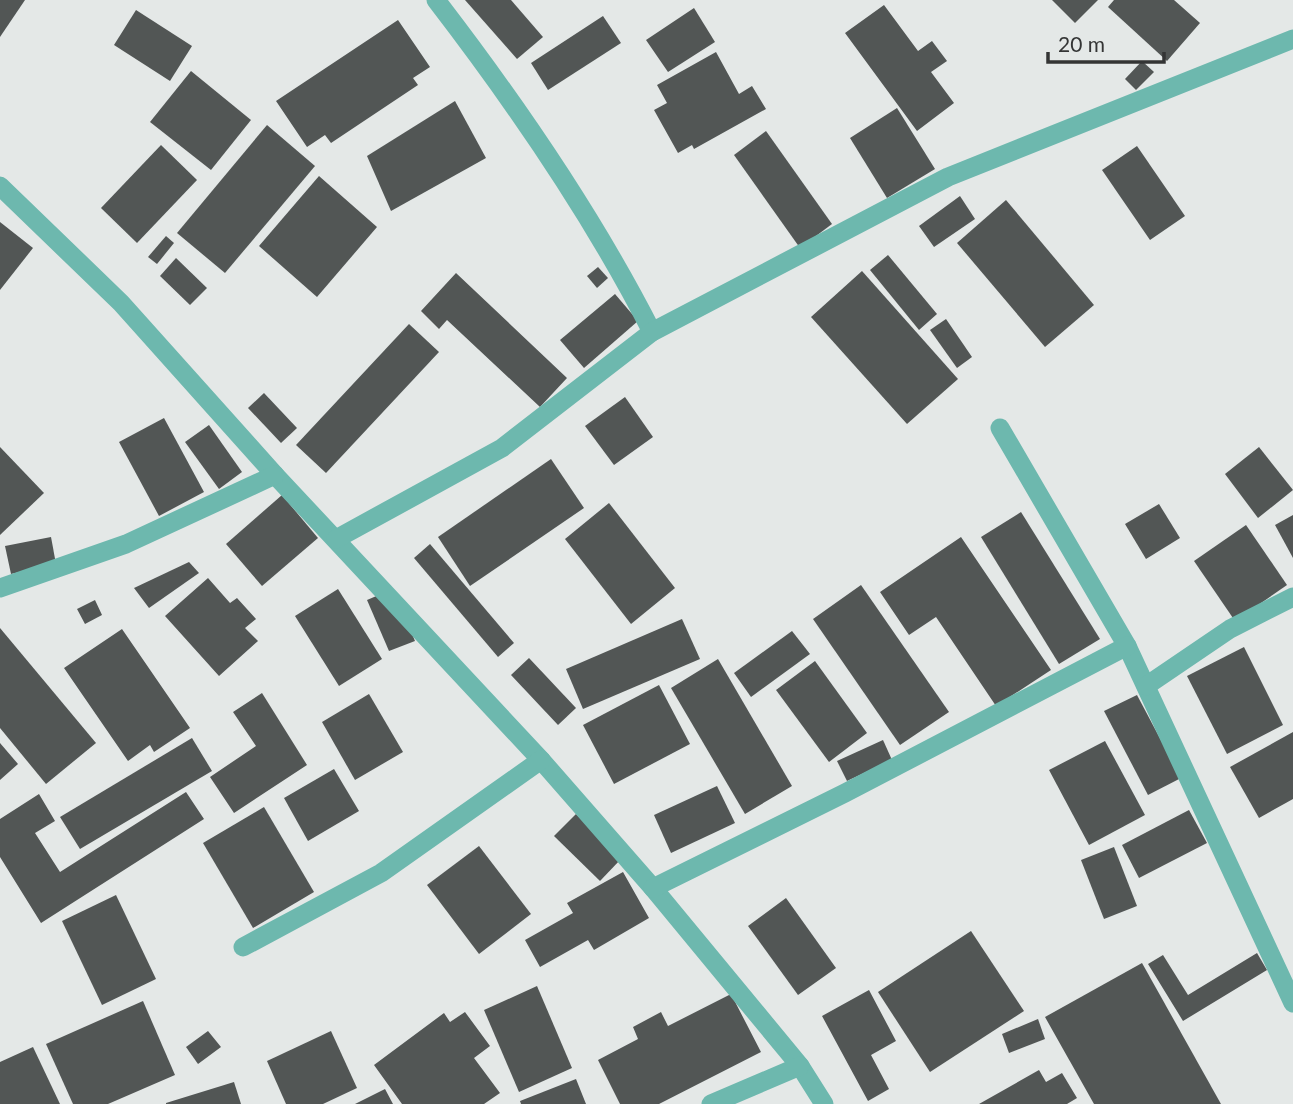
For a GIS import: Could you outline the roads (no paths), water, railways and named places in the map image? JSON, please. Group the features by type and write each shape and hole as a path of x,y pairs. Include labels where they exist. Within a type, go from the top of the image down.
{"street":[{"path":"436,0 548,156 624,276 652,332"},
{"path":"336,539 502,448 652,332 948,177 1293,39"},
{"path":"0,186 121,303 275,475 541,760 653,888 800,1066 824,1104"},
{"path":"1000,428 1127,646 1293,1003"},
{"path":"0,588 126,544 275,475"},
{"path":"1146,686 1230,629 1293,597"},
{"path":"653,888 845,793 1127,646"},
{"path":"243,947 381,873 541,760"},
{"path":"711,1104 800,1066"}]}
